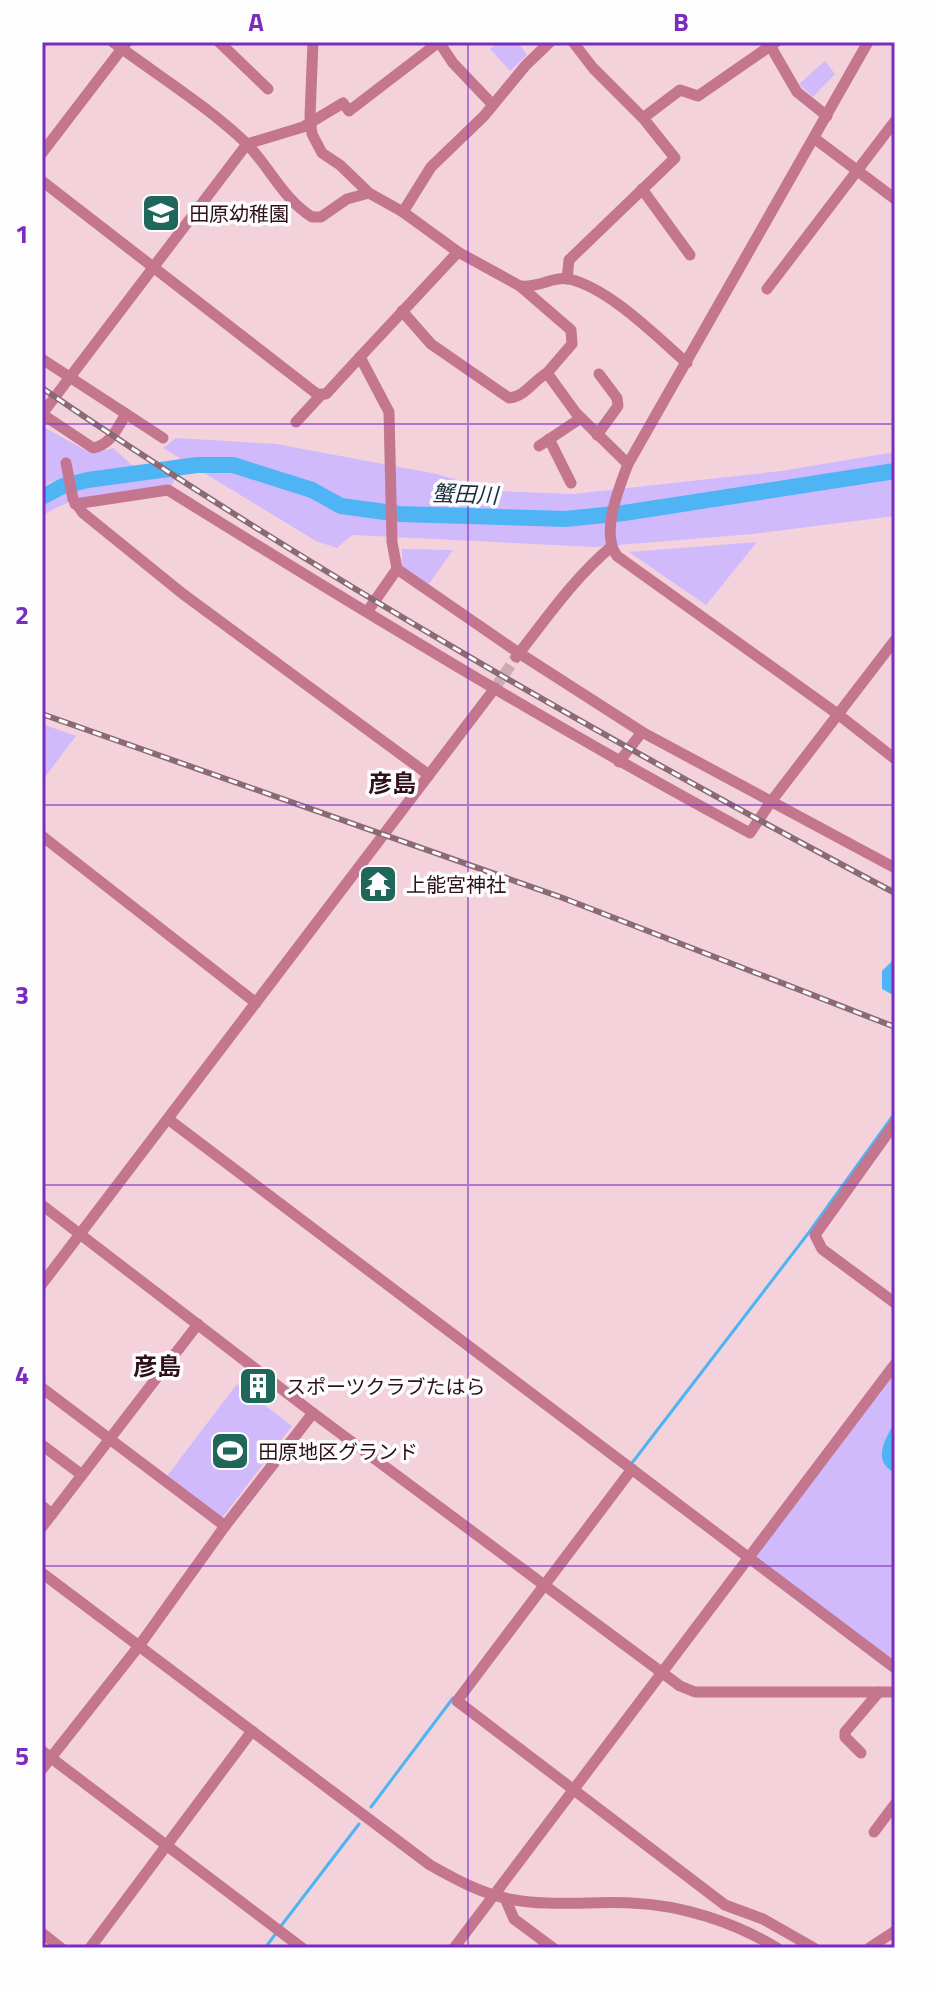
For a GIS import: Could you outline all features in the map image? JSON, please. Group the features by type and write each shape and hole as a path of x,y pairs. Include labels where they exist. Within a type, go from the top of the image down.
{"street":[{"path":"219,42 268,89"},
{"path":"313,42 310,122 312,134 322,153 340,165 369,193 403,212 458,252 520,286 571,330 572,344 547,373 516,398 509,398 431,344 418,333 402,311"},
{"path":"126,414 110,440 93,448 42,414 247,144 303,127 343,103 349,111 439,42 453,63 493,105"},
{"path":"403,212 431,167 550,42"},
{"path":"518,655 610,542 616,498 628,464 868,42"},
{"path":"643,118 680,90 698,96 771,43 797,92 827,116"},
{"path":"42,153 121,44 247,144 284,192 312,217 321,217 347,199 369,193"},
{"path":"567,279 569,260 675,158 578,45"},
{"path":"767,289 895,121"},
{"path":"814,138 895,199"},
{"path":"42,181 321,395"},
{"path":"642,189 690,255"},
{"path":"296,422 321,395 326,394 458,252"},
{"path":"520,286 533,288 556,279 586,285 638,320 687,363"},
{"path":"360,357 389,412 392,542 397,569 518,655 642,732 895,868"},
{"path":"42,359 163,438"},
{"path":"547,373 581,418 628,464"},
{"path":"597,435 618,406 617,398 599,374"},
{"path":"571,483 544,442 581,418"},
{"path":"66,463 74,502 83,513 183,594 429,775"},
{"path":"74,502 168,490 619,762 750,833 895,640"},
{"path":"610,542 617,556 839,715 895,759"},
{"path":"367,612 397,569"},
{"path":"42,1284 495,688"},
{"path":"619,762 642,732"},
{"path":"42,836 256,1003"},
{"path":"168,1119 895,1668"},
{"path":"895,1123 815,1235 822,1249 895,1303"},
{"path":"42,1205 313,1413 680,1686 695,1692 895,1692"},
{"path":"42,1527 47,1510 82,1475 198,1324"},
{"path":"454,1948 499,1896 572,1790 895,1364"},
{"path":"42,1388 225,1526"},
{"path":"42,1769 46,1754 139,1646 225,1526 313,1413"},
{"path":"42,1445 82,1475"},
{"path":"630,1467 457,1701 725,1905 763,1919 814,1948"},
{"path":"42,1573 430,1865 471,1887 499,1896 556,1904 633,1903 667,1907 729,1924 777,1948"},
{"path":"861,1753 845,1737 845,1732 879,1692"},
{"path":"90,1948 252,1731"},
{"path":"46,1754 302,1948"},
{"path":"874,1832 895,1804"},
{"path":"499,1896 514,1919 553,1948"},
{"path":"869,1948 895,1931"},
{"path":"42,1933 61,1948"}],"shaded area":[{"path":"499,42 518,42 527,55 510,71 490,49"},
{"path":"825,61 835,74 813,97 799,84"},
{"path":"42,426 92,454 113,448 134,467 51,482 42,487"},
{"path":"176,438 276,444 437,474 494,491 573,494 781,471 895,452 895,516 753,534 594,547 352,535 337,548 316,541 163,448"},
{"path":"167,475 175,479 171,487 85,498 54,509 42,517 42,502 71,489"},
{"path":"757,542 706,605 629,552"},
{"path":"402,549 453,550 428,585 402,566"},
{"path":"42,724 76,736 42,781"},
{"path":"895,1370 895,1665 755,1557"},
{"name":"田原地区グランド","path":"237,1384 292,1426 222,1518 167,1476"}],"water":[{"path":"895,958 895,996 882,989 882,971"},
{"path":"895,1423 895,1473 884,1463 882,1450"}],"waterway":[{"name":"蟹田川","path":"42,497 63,486 88,480 197,465 233,465 312,490 341,506 400,514 565,519 624,513 895,471"},
{"path":"632,1463 810,1231 895,1113"},
{"path":"371,1807 453,1698"},
{"path":"281,1926 359,1824"},
{"path":"265,1948 277,1932"}],"tunnel":[{"path":"495,688 516,657"}],"railway":[{"path":"42,388 249,524 461,652 677,775 895,893"},
{"path":"42,714 563,898 895,1027"}],"place":[{"name":"田原幼稚園","path":"161,213"},
{"name":"上能宮神社","path":"378,884"},
{"name":"スポーツクラブたはら","path":"258,1386"},
{"name":"田原地区グランド","path":"230,1451"}],"district":[{"name":"彦島","path":"392,783"},
{"name":"彦島","path":"157,1366"}]}
